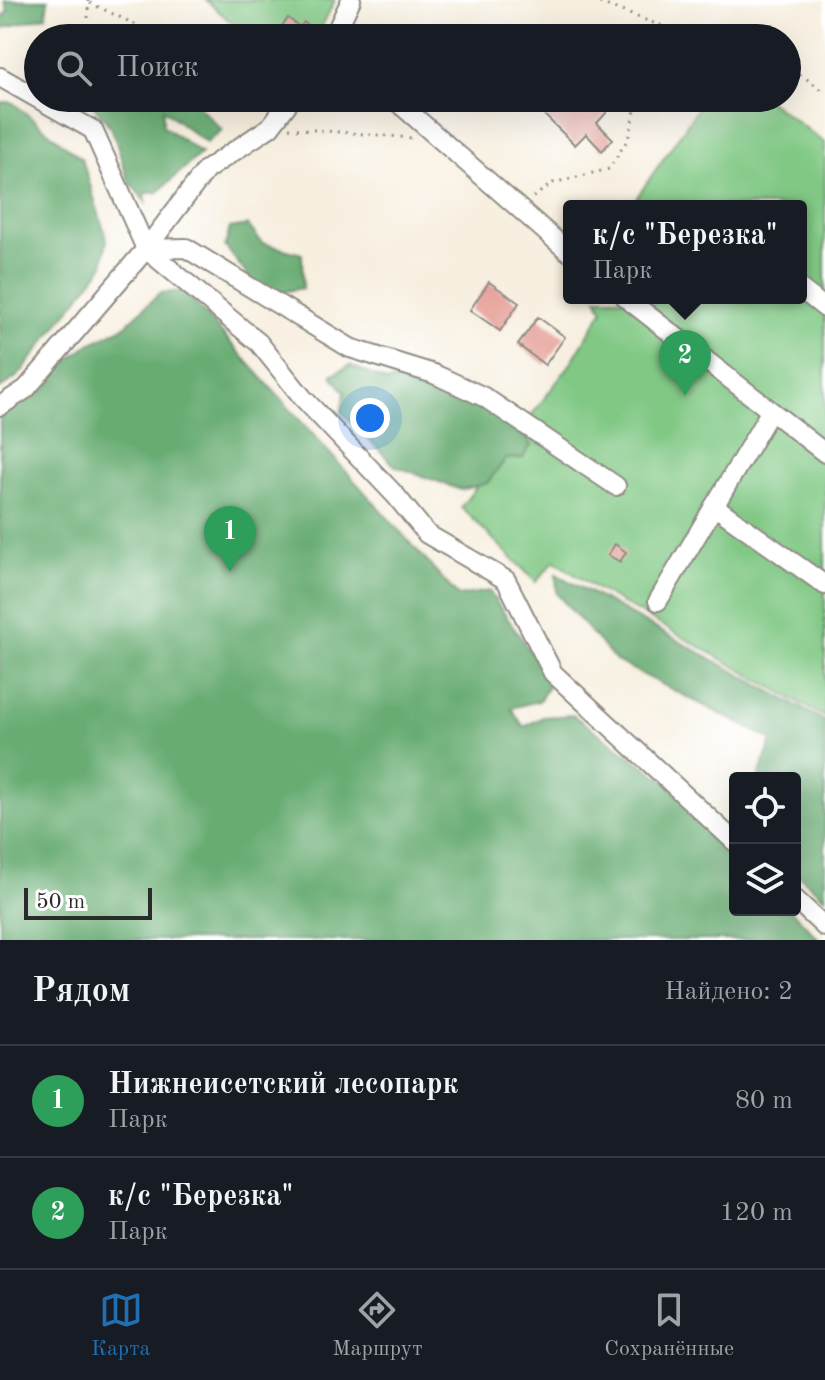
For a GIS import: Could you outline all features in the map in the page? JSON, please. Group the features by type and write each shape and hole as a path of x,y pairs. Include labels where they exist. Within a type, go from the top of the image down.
{"lane":[{"path":"340,24 351,0"},
{"path":"0,77 24,91"},
{"path":"61,112 93,130 146,249 259,343 303,398 427,534 506,580 553,673 729,836"},
{"path":"0,406 26,389 146,249 206,170 270,127 281,112"},
{"path":"408,112 563,247"},
{"path":"146,249 186,248 350,348 434,374 484,397 616,486"},
{"path":"807,294 825,308"},
{"path":"636,304 825,453"},
{"path":"658,601 770,412"},
{"path":"714,506 825,585"},
{"path":"801,905 825,927"}],"path":[{"path":"592,0 656,24"},
{"path":"88,24 89,1 135,24"},
{"path":"801,75 825,92"},
{"path":"517,207 553,183 609,169 628,139 635,112"},
{"path":"270,127 440,141"}],"green space":[{"path":"4,0 48,0 46,16 0,29 0,20 8,11"},
{"path":"206,0 335,0 323,24 233,24"},
{"path":"0,102 12,102 82,159 107,240 103,266 19,375 0,389"},
{"path":"99,112 163,112 163,126 201,153 157,193 145,193 146,203 128,180 112,129"},
{"path":"167,112 205,112 222,130 206,143"},
{"path":"695,112 784,112 825,143 825,717 595,588 554,561 536,582 461,507 569,366 603,310 600,304 807,304 807,200 635,200"},
{"path":"248,225 262,243 302,254 303,288 263,296 225,246 230,228"},
{"path":"184,291 458,596 489,591 551,682 539,701 511,708 524,727 543,717 573,715 665,781 729,847 729,916 797,916 820,940 0,940 0,413 88,345 125,326 160,293"},
{"path":"350,365 387,382 411,374 474,393 476,408 508,416 531,445 523,458 506,459 487,483 461,490 395,466 341,412 345,392 331,375"},
{"path":"556,574 825,721 825,898 801,877 801,772 760,772 772,740 616,661 557,594"}],"building":[{"path":"541,112 607,112 597,123 613,139 602,151 586,134 575,145"},
{"path":"489,282 519,303 500,331 470,310"},
{"path":"538,317 565,337 545,365 518,345"},
{"path":"615,544 626,552 620,562 608,555"}],"place":[{"name":"к/с \"Березка\"","path":"685,396"},
{"name":"Нижнеисетский лесопарк","path":"230,572"}]}
